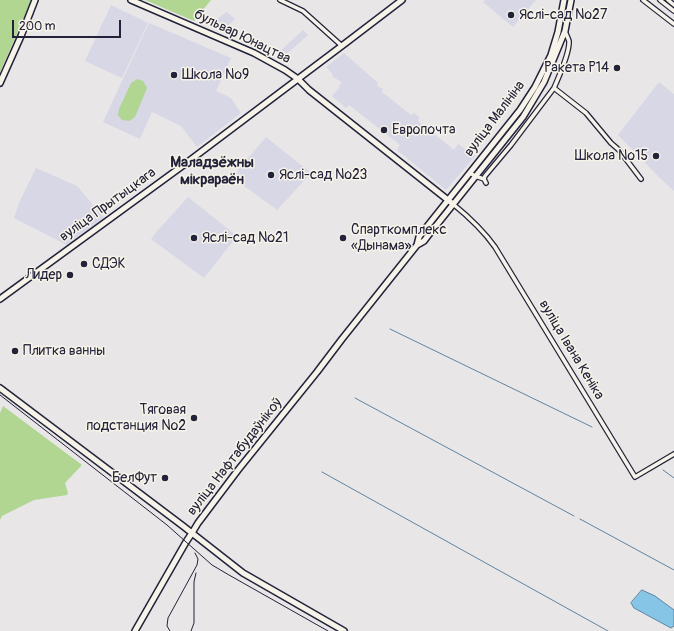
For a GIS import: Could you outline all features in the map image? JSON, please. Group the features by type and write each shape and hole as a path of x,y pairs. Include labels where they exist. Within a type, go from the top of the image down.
{"main road":[{"path":"0,83 36,0"},
{"name":"бульвар Юнацтва","path":"131,0 254,53 298,79"},
{"name":"вуліца Прытыцкага","path":"0,299 298,79 402,0"},
{"name":"вуліца Малініна","path":"448,200 520,110 535,87 551,55 558,32 564,0"},
{"name":"вуліца Малініна","path":"453,204 522,117 544,82 565,31 571,0"},
{"path":"298,79 309,90 453,204"},
{"name":"вуліца Нафтабудаўнікоў","path":"417,244 421,234 448,200"},
{"name":"вуліца Нафтабудаўнікоў","path":"0,388 192,533 238,470 317,372 346,333 417,244 425,239 453,204"},
{"path":"135,631 192,533 243,573 344,631"}],"street":[{"path":"280,0 303,11 342,46"},
{"path":"643,0 673,21"},
{"path":"660,0 674,11"},
{"path":"668,0 674,5"},
{"name":"вуліца Малініна","path":"475,176 485,181 485,176 516,139 554,88 568,52 569,40 565,31"},
{"path":"554,88 586,113 611,143 619,150 641,179"},
{"path":"470,172 475,176"},
{"name":"вуліца Івана Кеніка","path":"453,204 477,225 495,247 635,478 674,454"}],"shaded area":[{"name":"Яслі-сад №27","path":"485,0 536,0 513,27 483,2"},
{"path":"111,5 148,23 122,78 85,61"},
{"path":"227,12 235,19 223,30 212,25 218,18"},
{"name":"Школа №9","path":"149,23 231,58 216,91 231,98 241,113 197,147 181,126 152,112 140,139 103,122"},
{"path":"303,30 308,35 283,57 277,54"},
{"path":"344,53 378,83 377,86 383,89 382,92 411,115 414,113 419,117 418,121 454,150 458,144 475,156 446,190 397,150 400,145 349,105 346,108 332,96 340,87 339,86 342,82 333,77 332,73 326,67"},
{"name":"Школа №15","path":"659,82 674,94 674,191 618,135"},
{"name":"Яслі-сад №23","path":"266,137 311,173 277,210 232,177"},
{"path":"36,168 77,186 104,218 67,245 14,218 19,203"},
{"name":"Яслі-сад №21","path":"188,197 237,236 204,278 151,239"}],"green space":[{"path":"0,0 32,0 0,72"},
{"path":"145,0 211,0 194,21"},
{"path":"137,79 143,81 147,88 135,117 129,121 122,120 118,115 119,109 131,83"},
{"path":"3,406 82,465 65,483 68,493 67,495 34,500 2,516 0,520 0,413"}],"water":[{"path":"642,590 655,596 674,610 674,626 671,628 634,608 631,603"}],"waterway":[{"path":"390,329 592,427"},
{"path":"355,398 574,516"},
{"path":"663,470 674,478"},
{"path":"322,472 608,631"},
{"path":"580,519 674,570"}],"tram line":[{"path":"0,395 167,525 212,565 328,631"},
{"path":"170,631 167,626 168,618 197,565 198,559 195,553"},
{"path":"191,631 194,623 194,582 196,573"}],"place":[{"name":"Яслі-сад №27","path":"511,15"},
{"name":"Ракета Р14","path":"617,68"},
{"name":"Школа №9","path":"174,75"},
{"name":"Европочта","path":"384,130"},
{"name":"Школа №15","path":"656,156"},
{"name":"Яслі-сад №23","path":"271,175"},
{"name":"Яслі-сад №21","path":"194,238"},
{"name":"Спарткомплекс «Дынама»","path":"343,238"},
{"name":"СДЭК","path":"84,264"},
{"name":"Лидер","path":"70,275"},
{"name":"Плитка ванны","path":"15,351"},
{"name":"Тяговая подстанция №2","path":"194,418"},
{"name":"БелФут","path":"165,478"}],"district":[{"name":"Маладзёжны мікрараён","path":"212,172"}]}
